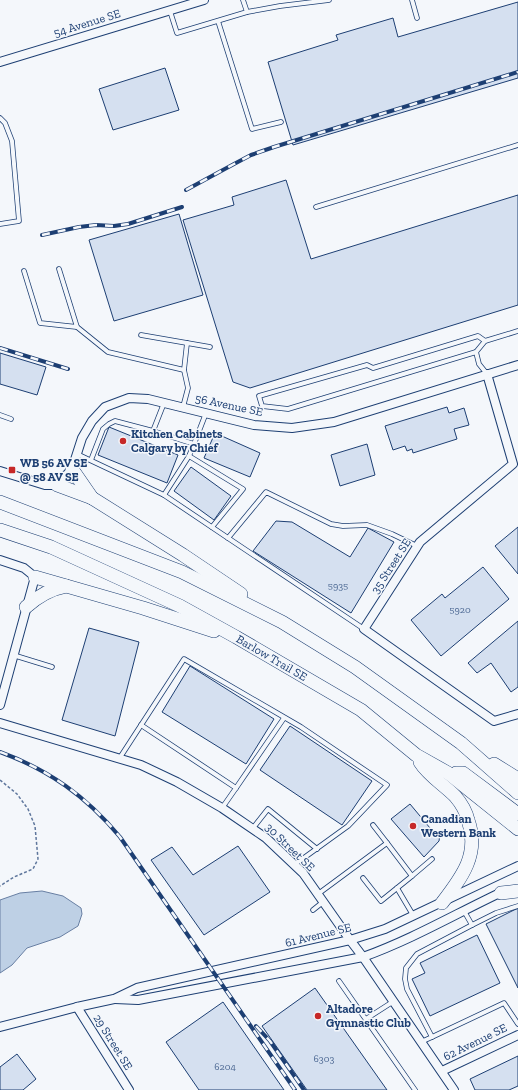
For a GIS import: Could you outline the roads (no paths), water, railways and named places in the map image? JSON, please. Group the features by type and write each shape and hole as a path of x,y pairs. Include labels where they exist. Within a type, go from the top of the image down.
{"main road":[{"path":"72,469 92,498"},
{"path":"57,484 92,498 183,555 282,622 355,667 461,743 518,779"},
{"path":"0,502 182,572 282,622"},
{"name":"Barlow Trail SE","path":"0,530 51,547 180,606 236,637 361,710 416,756 448,773 518,829"},
{"path":"35,577 144,608 236,637"},
{"path":"26,607 37,597 49,591 66,586"},
{"path":"461,743 518,793"},
{"path":"416,756 421,764 456,798 466,812 472,831 472,850 467,866 459,881 442,903"},
{"path":"448,773 463,774 518,814"},
{"path":"500,893 518,891"}],"street":[{"name":"54 Avenue SE","path":"0,62 204,0"},
{"name":"56 Avenue SE","path":"57,484 72,469 82,438 92,421 105,407 128,398 148,399 254,425 292,428 334,422 518,365"},
{"name":"35 Street SE","path":"364,629 420,542 512,464 487,374"},
{"path":"0,471 45,485 57,484"},
{"path":"0,560 24,568 35,577 0,705"},
{"path":"364,629 494,721 518,714"},
{"name":"30 Street SE","path":"0,723 141,765 177,782 222,808 266,838 303,873 394,1001 453,1090"},
{"name":"61 Avenue SE","path":"0,1027 114,999 137,988 350,940 385,929 518,866"},
{"name":"61 Avenue SE","path":"114,999 138,1000 363,957 418,934 518,885"},
{"name":"29 Street SE","path":"77,1007 129,1090"},
{"name":"62 Avenue SE","path":"442,1072 518,1035"}],"lane":[{"path":"243,0 247,12"},
{"path":"170,10 177,33 247,12 329,0"},
{"path":"412,0 417,18"},
{"path":"218,21 252,130 281,122"},
{"path":"0,118 5,123 12,142 19,221 0,224"},
{"path":"316,207 518,145"},
{"path":"59,269 77,327"},
{"path":"24,271 40,323 77,327 108,352 184,370"},
{"path":"485,341 478,336 373,368 367,365 259,396 262,406 288,409 476,352 485,341 518,331"},
{"path":"141,335 210,347"},
{"path":"183,407 188,388 184,370 187,343"},
{"path":"476,352 479,364 487,374"},
{"path":"153,431 164,403"},
{"path":"164,495 189,456 206,413"},
{"path":"0,416 11,419"},
{"path":"91,460 103,429 108,424 115,421 194,444"},
{"path":"77,454 164,495 364,629"},
{"path":"189,456 243,490 212,527"},
{"path":"228,538 266,492 331,524 343,526 367,525 392,534 417,546"},
{"path":"13,655 52,667"},
{"path":"119,759 184,659 284,718 301,726 387,785 348,826 294,865"},
{"path":"222,808 284,718"},
{"path":"141,725 236,788"},
{"path":"252,829 268,809 317,849"},
{"path":"373,825 412,876"},
{"path":"317,894 387,844"},
{"path":"363,878 381,901 432,859"},
{"path":"397,888 413,916"},
{"path":"313,910 323,902"},
{"path":"432,1037 406,989 406,968 417,954 496,913 518,906"},
{"path":"464,911 472,925"},
{"path":"339,981 415,1090"},
{"path":"366,1019 394,1001"},
{"path":"421,1042 504,1003 516,1017 518,1024"}],"water":[{"path":"42,891 63,896 81,908 82,914 78,926 60,937 27,948 12,965 0,973 0,900 20,893"}],"railway":[{"path":"186,190 251,155 518,72"},
{"path":"42,235 79,227 128,224 182,207"},
{"path":"0,348 68,369"},
{"path":"0,752 18,759 51,776 80,797 107,822 120,837 295,1090"},
{"path":"256,1026 270,1041 304,1090"}],"place":[{"name":"Kitchen Cabinets Calgary by Chief","path":"123,441"},
{"name":"WB 56 AV SE @ 58 AV SE","path":"12,470"},
{"name":"Canadian Western Bank","path":"413,826"},
{"name":"Altadore Gymnastic Club","path":"318,1016"}]}
